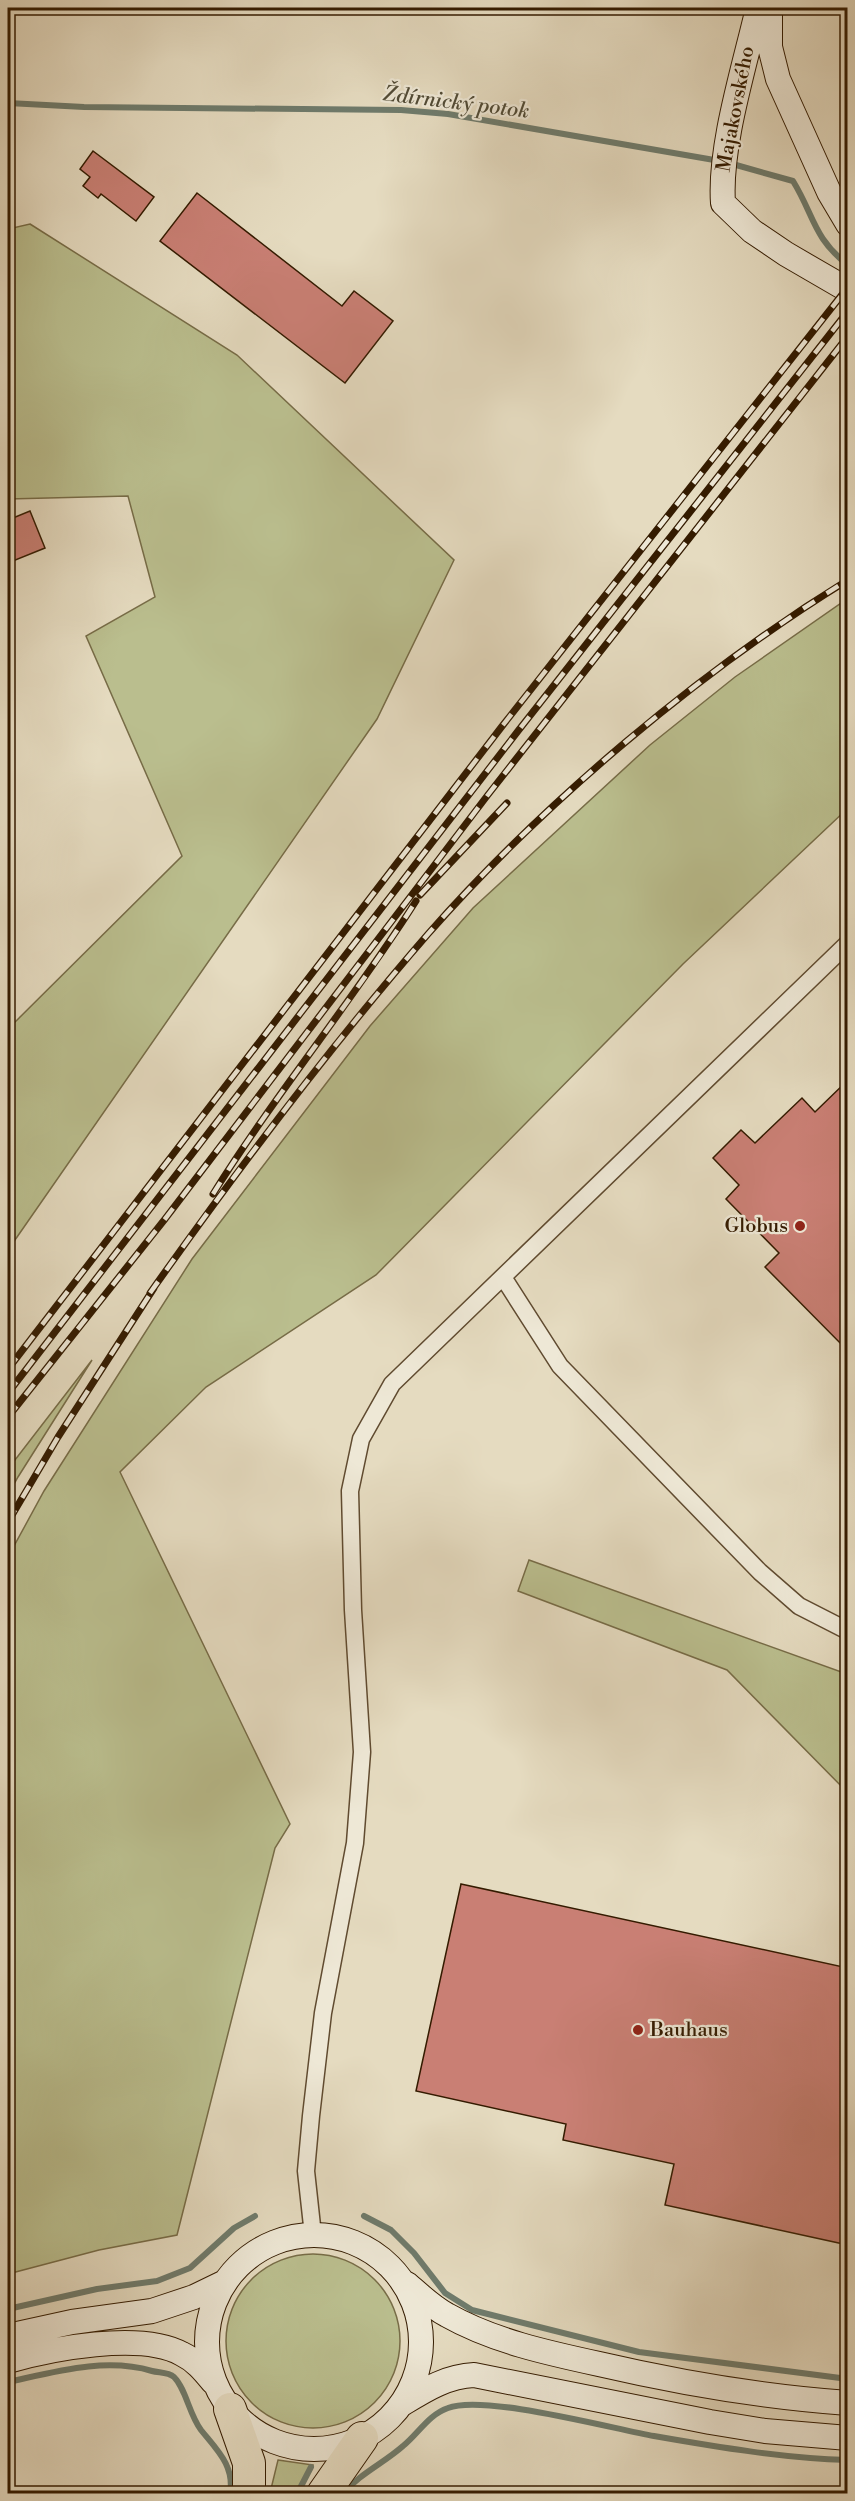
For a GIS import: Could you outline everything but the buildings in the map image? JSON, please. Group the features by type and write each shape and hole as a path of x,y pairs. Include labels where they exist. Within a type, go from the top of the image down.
{"highway":[{"path":"223,2398 249,2463 249,2493"},
{"path":"322,2493 362,2438"}],"main road":[{"name":"Majakovského","path":"758,8 728,143 722,181 723,203 752,231 848,290"},
{"name":"Majakovského","path":"770,8 770,47 778,79 829,192 848,224"},
{"path":"223,2398 210,2369 207,2333 213,2307 225,2282 249,2257 263,2247 279,2241 314,2235 347,2240 363,2247 446,2315 489,2334 526,2346 658,2377 736,2391 848,2403"},
{"path":"402,2280 411,2296 421,2333 418,2370 402,2404"},
{"path":"8,2336 72,2322 162,2308 194,2297 225,2282"},
{"path":"8,2361 79,2346 146,2345 181,2353 201,2368 223,2398 257,2433 291,2447 327,2448 362,2438 377,2429 402,2404 440,2383 456,2377 474,2375 710,2422 848,2438"}],"street":[{"path":"314,2235 306,2171 311,2116 322,2013 355,1843 362,1752 353,1610 350,1491 361,1439 392,1384 848,943"},
{"path":"503,1277 560,1366 752,1564 799,1606 848,1631"}],"green space":[{"path":"30,224 237,355 454,560 377,719 8,1250 8,1029 182,856 86,636 155,597 128,496 8,499 8,229"},
{"path":"847,599 847,809 683,964 376,1275 206,1387 120,1472 290,1824 275,1848 177,2235 99,2250 8,2274 8,1557 44,1491 192,1259 370,1026 473,908 650,745 735,677"},
{"path":"92,1360 18,1477 8,1495 8,1469"},
{"path":"529,1560 847,1674 847,1792 727,1670 518,1591"},
{"path":"313,2254 346,2261 375,2279 393,2308 400,2341 393,2374 375,2403 346,2421 313,2428 280,2421 251,2403 233,2374 226,2341 233,2308 251,2279 280,2261"},
{"path":"278,2460 313,2465 298,2493 270,2493"}],"waterway":[{"name":"Ždírnický potok","path":"8,103 84,107 401,110 448,114 720,161"},
{"name":"Ždírnický potok","path":"729,163 793,181 821,236 836,255 848,265"},
{"path":"8,2309 97,2289 157,2281 190,2268 234,2228 255,2216"},
{"path":"364,2216 391,2230 414,2253 445,2293 472,2310 639,2352 848,2379"},
{"path":"8,2382 61,2370 116,2365 172,2375 182,2388 197,2424 219,2452 227,2467 230,2475 230,2494"},
{"path":"343,2494 356,2480 409,2441 435,2415 448,2408 465,2405 489,2405 548,2414 726,2448 799,2457 848,2460"},
{"path":"297,2494 311,2467"}],"railway":[{"path":"8,1369 503,725 848,287"},
{"path":"8,1393 518,731 848,311"},
{"path":"8,1417 165,1219 487,796 848,336"},
{"path":"150,1293 250,1155 319,1065 391,977 473,885 572,788 680,697 736,655 848,580"},
{"path":"420,895 507,803"},
{"path":"213,1194 262,1120 416,901"},
{"path":"8,1522 58,1437 154,1288"}],"place":[{"name":"Globus","path":"800,1226"},
{"name":"Bauhaus","path":"638,2030"}]}
